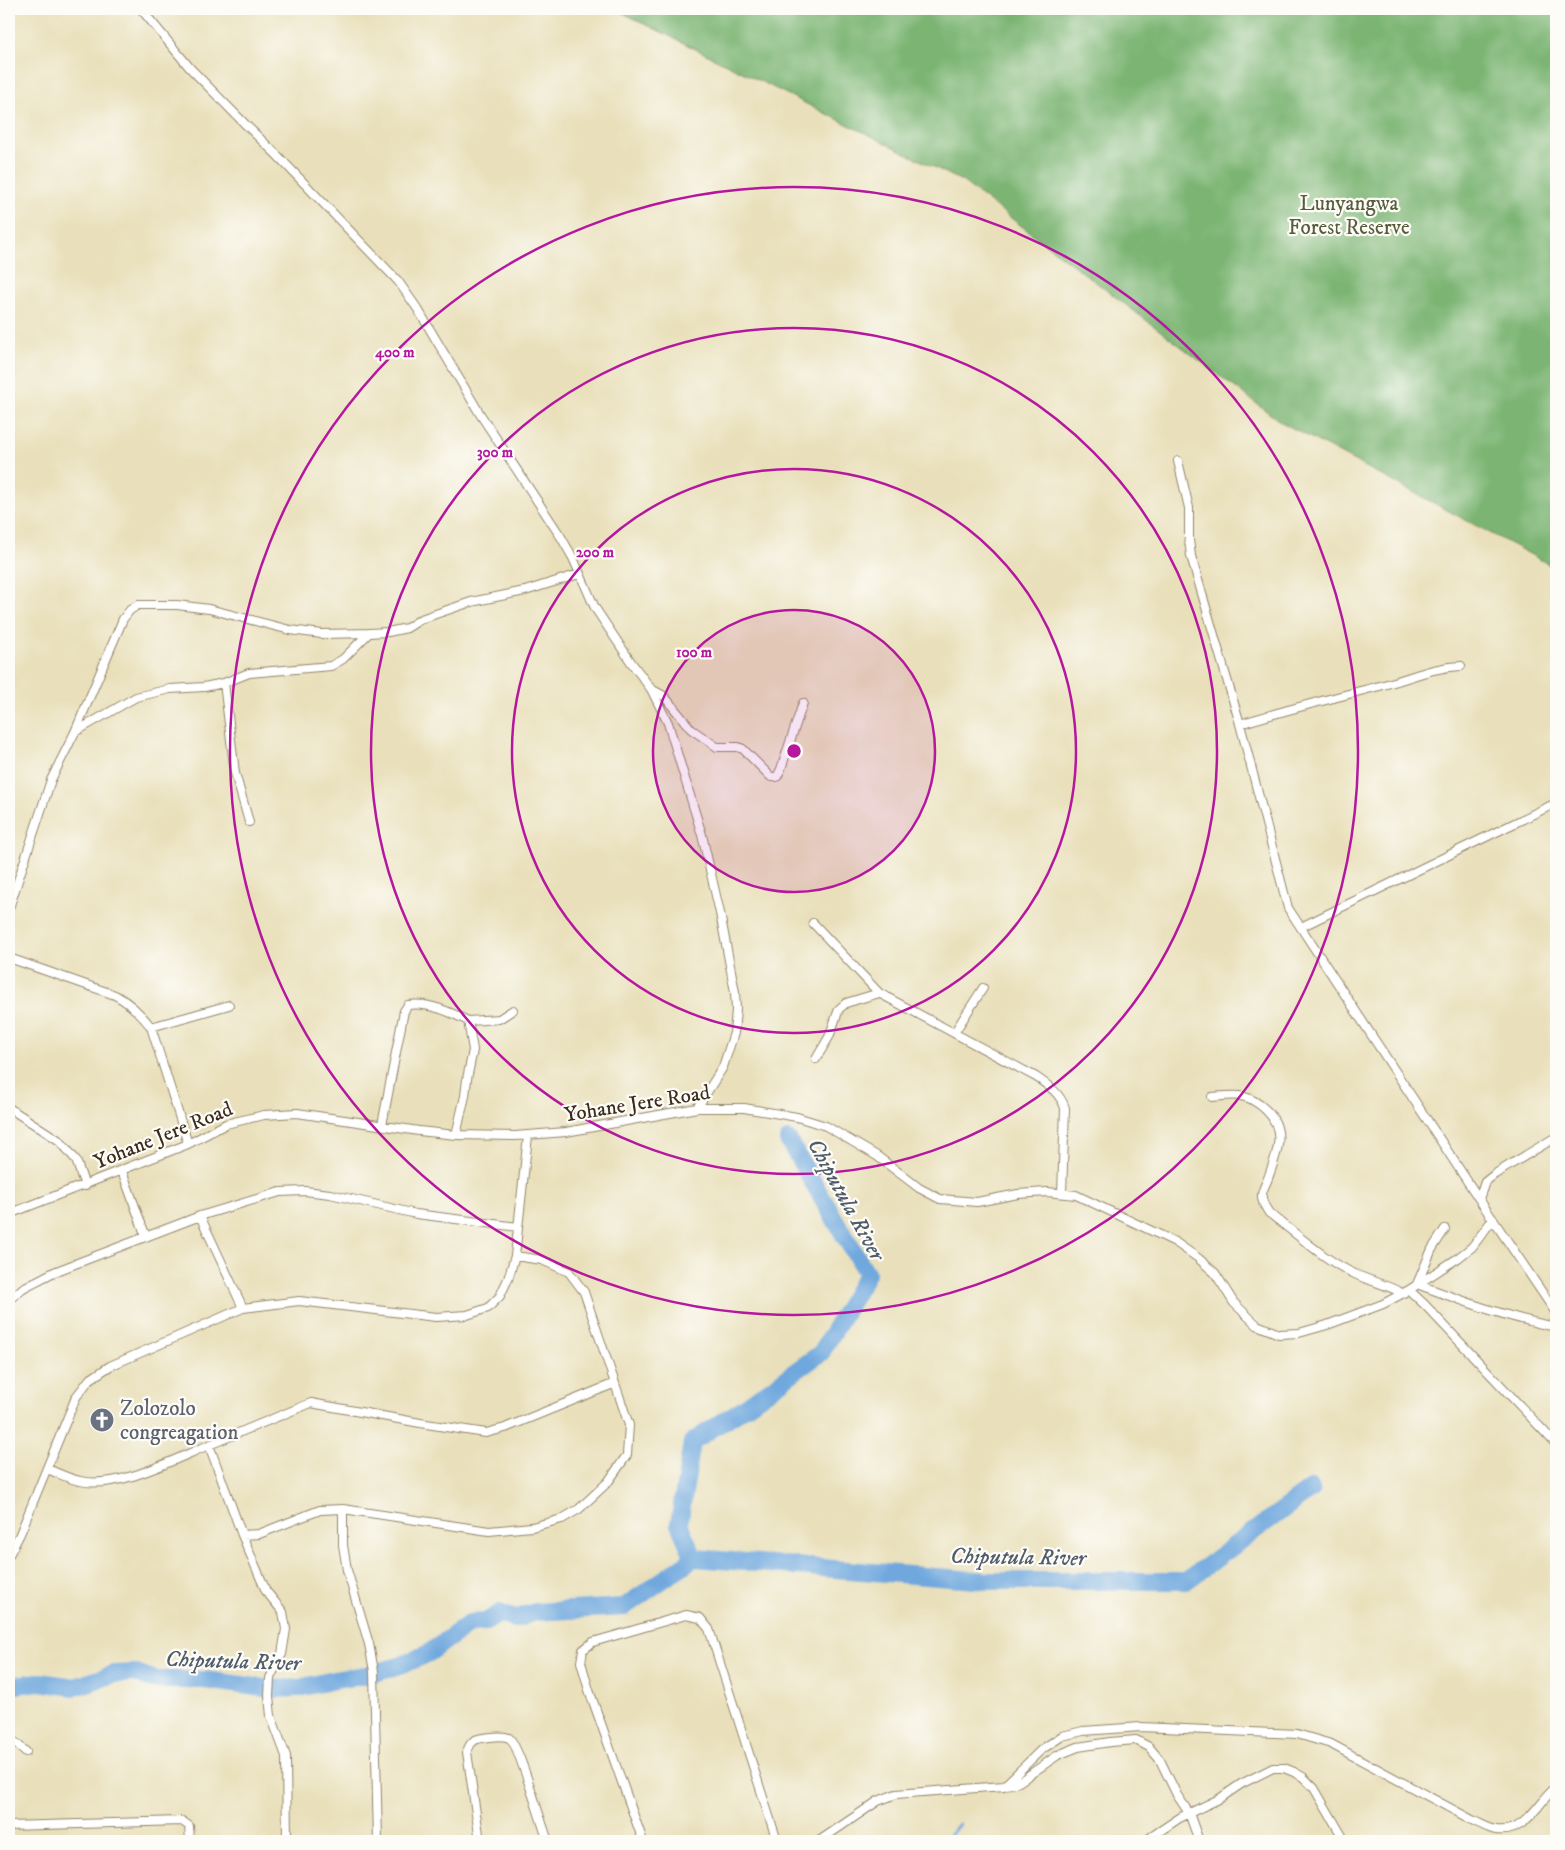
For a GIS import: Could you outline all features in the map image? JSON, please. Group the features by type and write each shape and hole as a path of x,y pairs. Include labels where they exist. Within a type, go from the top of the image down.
{"street":[{"path":"141,9 190,68 398,281 419,311 480,414 561,536 595,608 630,662 651,689 668,723 702,836 720,914 736,1010 734,1033 723,1067 697,1108"},
{"path":"1178,461 1188,508 1189,540 1192,556 1240,724 1288,908 1492,1220 1556,1313"},
{"path":"9,908 51,780 75,732 123,619 130,610 138,606 177,606 209,609 290,630 322,634 388,632 407,628 421,619 471,602 525,591 579,574"},
{"path":"75,732 136,697 170,689 204,687 224,683 249,673 331,666 343,659 369,633"},
{"path":"1240,724 1293,707 1389,684 1442,667 1460,666"},
{"path":"224,683 235,773 249,822"},
{"path":"651,689 664,696 690,729 717,747 738,747 743,749 770,777 777,777 781,769 802,703"},
{"path":"1301,927 1556,803"},
{"path":"813,924 879,993 1036,1077 1053,1089 1062,1099 1066,1108 1062,1193"},
{"path":"9,958 115,995 141,1014 151,1027 188,1144"},
{"path":"954,1033 983,988"},
{"path":"816,1059 828,1037 839,1009 846,1003 879,993"},
{"path":"151,1027 229,1005"},
{"path":"382,1125 404,1011 408,1005 430,1006 468,1021 499,1019 513,1010"},
{"path":"456,1135 473,1050 468,1021"},
{"path":"1212,1097 1230,1094 1244,1096 1265,1109 1276,1122 1278,1146 1262,1195 1264,1206 1269,1213 1326,1256 1354,1274 1406,1291 1425,1305 1556,1444"},
{"path":"9,1108 64,1145 76,1160 85,1186"},
{"name":"Yohane Jere Road","path":"11,1211 85,1186 188,1144 226,1124 264,1115 297,1113 456,1135 528,1136 566,1132 697,1108 744,1108 797,1117 826,1126 877,1156 919,1188 940,1199 977,1202 1018,1194 1062,1193 1076,1195 1175,1242 1215,1273 1234,1303 1256,1325 1279,1334 1299,1334 1383,1304 1458,1258 1472,1247 1492,1220"},
{"path":"9,1555 20,1534 76,1397 89,1380 98,1373 243,1308 299,1301 436,1317 467,1315 488,1308 500,1296 508,1279 515,1256 528,1136"},
{"path":"1479,1199 1485,1182 1556,1137"},
{"path":"122,1171 146,1237"},
{"path":"9,1300 23,1288 48,1275 200,1216 280,1192 305,1191 330,1194 416,1214 518,1227"},
{"path":"200,1216 243,1308"},
{"path":"1444,1229 1432,1249 1417,1284 1526,1322 1556,1328"},
{"path":"242,1535 259,1534 320,1510 343,1509 489,1531 532,1526 562,1519 579,1509 608,1482 626,1455 629,1425 613,1384 584,1292 569,1272 542,1260 515,1256"},
{"path":"47,1469 80,1482 104,1483 137,1474 311,1403 486,1433 505,1428 613,1384"},
{"path":"209,1445 242,1535 266,1591 283,1612 286,1629 282,1654 270,1678 269,1696 271,1716 286,1756 287,1841"},
{"path":"343,1509 342,1535 346,1562 369,1644 374,1671 378,1841"},
{"path":"643,1841 589,1690 581,1662 583,1650 593,1642 686,1615 700,1618 709,1629 777,1841"},
{"path":"1004,1786 1041,1750 1062,1736 1083,1731 1141,1727 1297,1734 1331,1744 1474,1821 1495,1830 1513,1829 1525,1822 1556,1786"},
{"path":"480,1841 467,1752 472,1741 481,1738 509,1737 516,1748 548,1841"},
{"path":"9,1740 16,1743 26,1752"},
{"path":"819,1841 878,1801 896,1794 1004,1786 1019,1782 1058,1755 1078,1747 1136,1740 1150,1747 1160,1760 1177,1795 1189,1813 1199,1841"},
{"path":"1145,1841 1169,1824 1274,1768 1284,1768 1303,1778 1314,1788 1345,1841"},
{"path":"9,1826 182,1821 189,1826 190,1841"}],"green space":[{"name":"Lunyangwa Forest Reserve","path":"615,9 1556,9 1556,568 1281,422 962,181"}],"waterway":[{"name":"Chiputula River","path":"694,1558 679,1524 692,1442 821,1353 867,1274 788,1140"},
{"name":"Chiputula River","path":"9,1686 39,1682 75,1687 114,1674 136,1673 155,1680 205,1680 271,1689 299,1688 366,1675 400,1666 429,1653 470,1623 486,1622 500,1613 515,1619 535,1612 624,1607 694,1558 988,1581 1186,1581 1311,1489"},
{"path":"945,1841 959,1824"}],"place":[{"name":"Zolozolo congreagation","path":"102,1420"}]}
